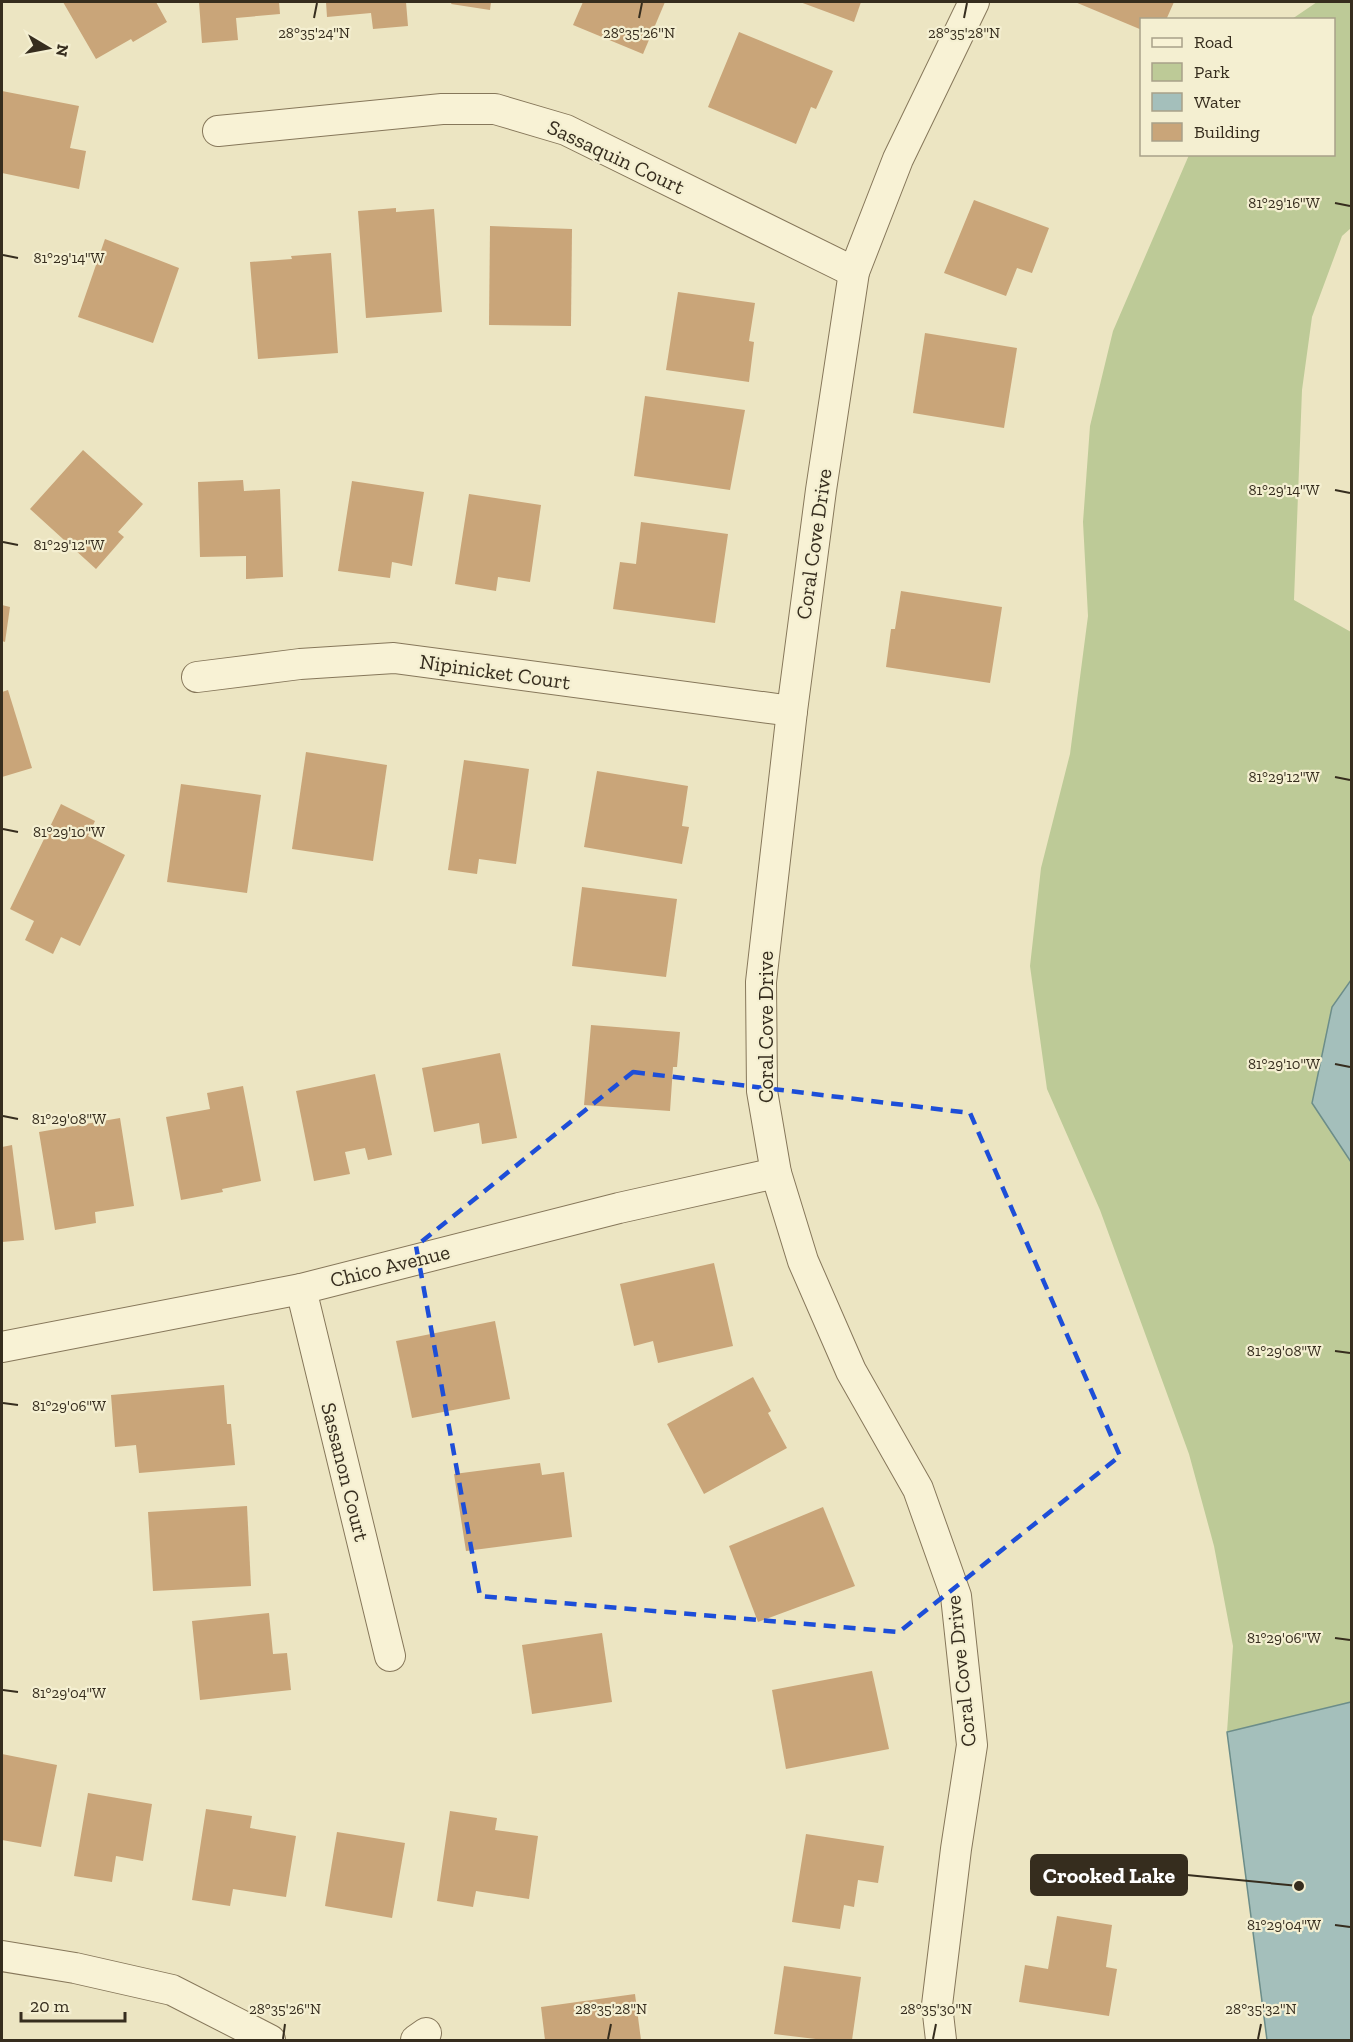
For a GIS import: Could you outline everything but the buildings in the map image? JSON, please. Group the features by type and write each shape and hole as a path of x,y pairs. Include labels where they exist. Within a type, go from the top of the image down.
{"street":[{"name":"Coral Cove Drive","path":"941,2040 937,2005 956,1849 972,1745 956,1596 918,1489 851,1371 803,1261 776,1173 762,1091 761,982 792,711 821,490 854,272 898,159 974,2"},
{"name":"Sassaquin Court","path":"218,131 442,109 495,109 566,130 854,272"},
{"name":"Nipinicket Court","path":"197,677 300,664 394,658 792,711"},
{"name":"Chico Avenue","path":"2,1347 301,1289 619,1208 776,1173"},
{"name":"Sassanon Court","path":"301,1289 390,1656"},
{"path":"2,1956 75,1968 172,1990 270,2040"}],"highlighted area":[{"path":"633,1072 970,1113 1120,1456 899,1632 480,1596 416,1246"}],"green space":[{"path":"1317,2 1351,2 1351,228 1342,236 1312,317 1302,390 1294,600 1351,632 1351,980 1332,1007 1312,1103 1351,1162 1351,1702 1227,1732 1233,1646 1214,1546 1189,1454 1100,1210 1047,1089 1030,966 1041,868 1070,754 1088,616 1083,522 1090,426 1113,331 1189,156 1335,156 1335,18 1293,18"}],"water":[{"path":"1351,980 1351,1162 1312,1103 1332,1007"},
{"path":"1351,1702 1351,2040 1267,2040 1227,1732"}],"place":[{"name":"Crooked Lake","path":"1299,1886"}]}
